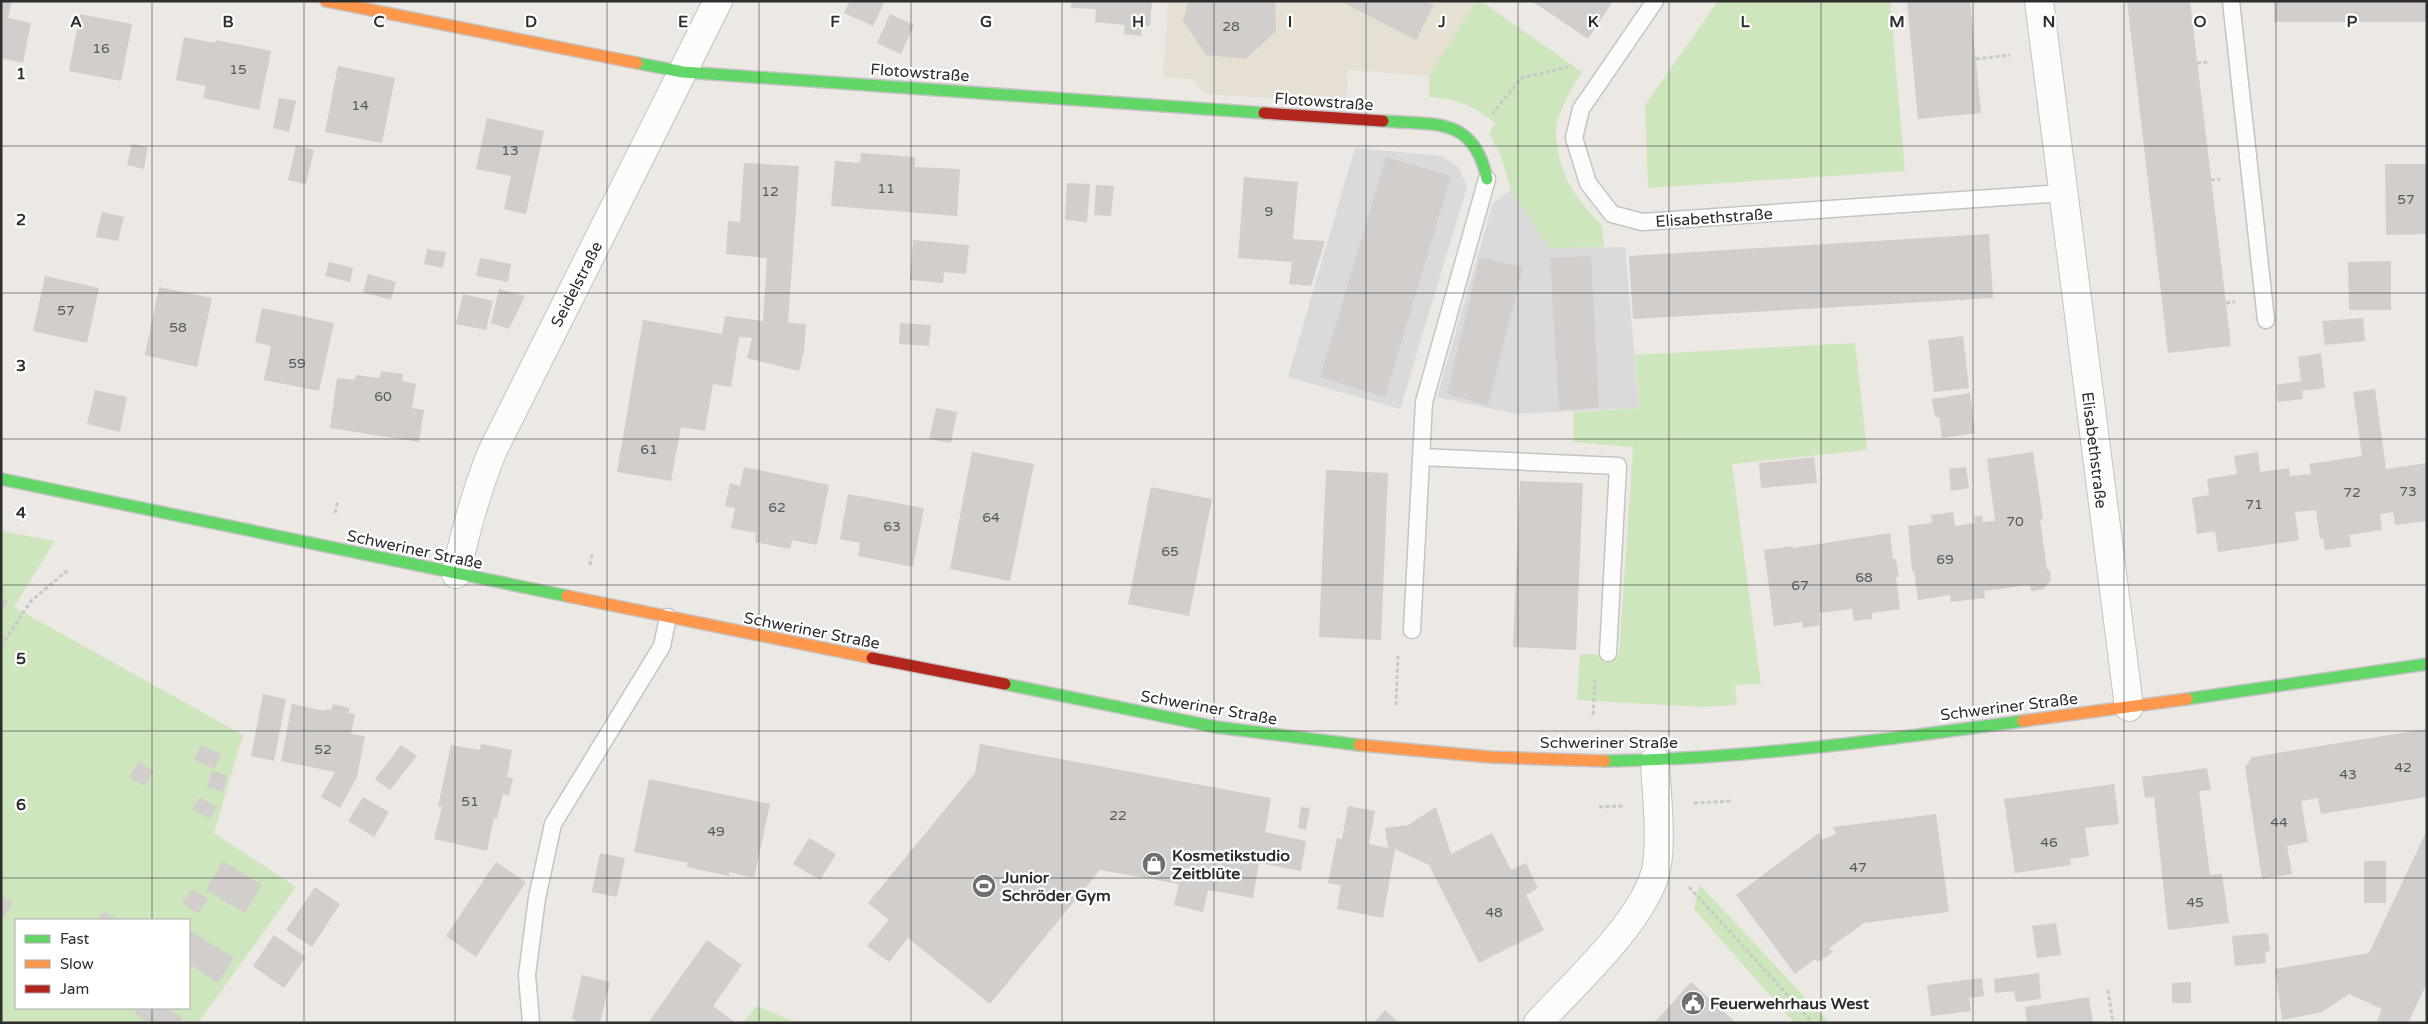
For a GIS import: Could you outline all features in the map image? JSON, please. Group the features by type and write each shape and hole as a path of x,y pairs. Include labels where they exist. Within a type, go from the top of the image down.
{"main road":[{"name":"Flotowstraße","path":"326,1 683,72 1450,126 1471,139 1483,158 1487,179"},
{"name":"Schweriner Straße","path":"1,479 456,574 1216,727 1339,743 1479,756 1655,760 1739,755 1838,745 2129,707 2427,664"}],"street":[{"name":"Seidelstraße","path":"456,574 478,485 492,452 718,1"},
{"name":"Elisabethstraße","path":"2039,1 2129,707"},
{"path":"1538,1023 1627,926 1655,874 1658,834 1655,760"}],"lane":[{"name":"Elisabethstraße","path":"1655,1 1581,109 1574,138 1588,183 1612,214 1642,222 2063,193"},
{"path":"2231,1 2266,320"},
{"path":"1412,630 1424,402 1487,179"},
{"path":"1421,457 1618,466 1608,653"},
{"path":"530,1023 527,975 538,898 553,824 662,646 668,617"}],"path":[{"path":"1976,59 2017,55"},
{"path":"1471,139 1521,78 1577,64"},
{"path":"1,646 31,601 69,569"},
{"path":"1396,705 1398,645 1412,630"},
{"path":"1687,884 1813,1023"},
{"path":"2108,990 2113,1023"}],"shaded area":[{"path":"1168,1 1476,1 1429,76 1348,70 1346,103 1206,94 1191,79 1163,77"},
{"path":"1355,148 1443,156 1459,168 1467,187 1400,409 1288,377"},
{"path":"1511,190 1549,248 1625,247 1639,408 1516,414 1437,397 1493,203"}],"green space":[{"path":"1476,1 1481,1 1582,72 1570,92 1559,117 1556,131 1557,145 1564,171 1575,194 1602,225 1604,247 1549,248 1511,190 1500,154 1489,134 1495,123 1472,107 1457,101 1429,97 1429,76"},
{"path":"1718,1 1890,1 1905,171 1648,188 1645,105"},
{"path":"1855,343 1867,450 1732,464 1761,684 1735,685 1737,705 1701,707 1577,700 1580,654 1619,655 1633,447 1573,442 1574,412 1639,408 1635,355"},
{"path":"1,531 55,541 14,607 243,735 214,833 296,887 198,1023 1,1023"},
{"path":"1699,884 1829,1023 1794,1023 1694,909"},
{"path":"756,1006 798,1023 743,1023"}],"building":[{"path":"1,1 12,1 8,18 31,23 23,63 1,58"},
{"path":"850,1 885,1 873,26 844,13"},
{"path":"1072,1 1152,1 1150,26 1142,26 1141,36 1124,34 1125,25 1095,22 1096,9 1071,8"},
{"path":"1188,1 1275,1 1276,31 1246,59 1206,55 1183,21"},
{"path":"1340,1 1426,1 1434,5 1416,40"},
{"path":"1532,1 1613,1 1588,39"},
{"path":"1907,1 1970,1 1981,113 1918,119"},
{"path":"2127,1 2190,1 2231,346 2168,353"},
{"path":"2274,1 2427,1 2427,22 2274,22"},
{"path":"80,14 132,24 121,81 69,71"},
{"path":"890,14 914,25 901,54 877,43"},
{"path":"184,37 215,43 216,40 271,51 259,110 203,98 206,86 176,80"},
{"path":"338,66 395,78 382,143 325,132"},
{"path":"279,98 296,101 289,132 273,128"},
{"path":"487,118 544,131 526,214 504,209 511,176 476,169"},
{"path":"132,144 148,147 144,169 127,165"},
{"path":"296,145 314,150 306,184 288,180"},
{"path":"861,153 915,157 915,167 960,169 957,216 831,206 835,161 860,163"},
{"path":"1386,157 1451,176 1385,397 1320,377"},
{"path":"744,163 799,166 788,323 806,324 804,351 799,371 747,358 752,338 739,337 731,387 713,384 705,431 681,427 671,481 617,472 643,320 722,334 725,316 763,321 767,258 726,254 728,221 740,222"},
{"path":"2385,164 2427,164 2427,234 2386,235"},
{"path":"1244,177 1298,182 1293,239 1325,241 1311,286 1289,284 1292,262 1238,258"},
{"path":"1067,183 1090,184 1087,222 1065,220"},
{"path":"1096,185 1114,186 1111,216 1094,215"},
{"path":"102,212 124,217 118,241 96,237"},
{"path":"1989,234 1993,298 1633,319 1629,256"},
{"path":"913,240 969,245 966,274 944,272 943,283 910,280"},
{"path":"427,249 446,252 443,268 424,264"},
{"path":"1591,256 1599,408 1559,410 1550,258"},
{"path":"1480,257 1523,267 1488,405 1447,394"},
{"path":"480,258 511,264 508,282 476,276"},
{"path":"2391,261 2391,310 2349,310 2348,262"},
{"path":"329,262 353,268 350,282 325,276"},
{"path":"368,274 396,282 391,300 363,292"},
{"path":"45,276 99,288 87,343 33,331"},
{"path":"159,287 212,298 197,367 145,355"},
{"path":"499,289 525,296 509,329 491,323"},
{"path":"463,294 493,301 486,330 456,324"},
{"path":"262,308 334,323 319,391 264,380 271,346 255,342"},
{"path":"2363,318 2365,341 2325,345 2322,321"},
{"path":"900,323 931,325 929,346 899,344"},
{"path":"1963,336 1969,388 1934,392 1928,340"},
{"path":"2321,353 2325,388 2302,391 2303,399 2278,402 2276,385 2301,381 2298,357"},
{"path":"381,371 403,374 402,381 416,384 412,408 424,410 419,442 330,428 337,378 355,380 356,375 380,378"},
{"path":"2375,389 2386,469 2427,463 2427,521 2395,525 2393,512 2380,514 2382,530 2349,535 2351,547 2325,550 2323,538 2320,539 2316,510 2295,512 2299,540 2218,552 2215,531 2197,534 2192,498 2209,495 2207,479 2237,474 2234,456 2258,452 2260,472 2289,468 2290,476 2311,474 2309,464 2362,456 2353,392"},
{"path":"95,390 127,397 120,432 87,424"},
{"path":"1970,393 1975,433 1942,438 1939,417 1935,417 1932,399"},
{"path":"936,408 957,412 951,443 929,439"},
{"path":"972,452 1034,464 1010,581 950,569"},
{"path":"2033,452 2043,519 2040,520 2047,569 2050,571 2051,580 2044,589 2032,591 2029,585 1984,591 1985,598 1951,602 1950,595 1918,600 1914,571 1912,571 1908,526 1932,523 1931,515 1953,512 1955,526 1975,523 1974,516 1982,516 1983,522 1995,521 1987,459"},
{"path":"1814,457 1817,483 1761,488 1759,463"},
{"path":"744,467 829,485 817,545 792,540 790,549 755,542 756,533 731,528 735,508 725,506 730,483 740,486"},
{"path":"1966,467 1969,488 1951,491 1949,469"},
{"path":"1326,470 1388,473 1381,640 1319,637"},
{"path":"1520,481 1583,483 1576,650 1513,647"},
{"path":"1151,487 1212,499 1189,616 1128,604"},
{"path":"848,494 924,508 913,567 858,556 860,543 840,539"},
{"path":"1890,533 1893,559 1896,559 1899,577 1896,577 1900,609 1872,613 1872,619 1854,621 1852,609 1819,613 1820,625 1803,628 1802,622 1774,626 1764,550 1793,546 1793,548"},
{"path":"1,597 8,601 1,613"},
{"path":"263,694 286,699 274,761 251,756"},
{"path":"292,704 325,711 325,709 331,710 333,704 350,708 348,713 355,714 351,734 365,736 357,777 340,808 321,797 335,772 281,761"},
{"path":"2427,729 2427,797 2321,814 2318,798 2301,801 2308,842 2287,846 2292,874 2262,879 2245,767 2252,757"},
{"path":"481,744 512,750 507,777 513,778 509,796 503,794 497,819 494,818 487,851 434,839 442,807 438,806 451,745 480,750"},
{"path":"980,744 1271,798 1265,832 1306,841 1301,871 1259,863 1253,898 1208,890 1203,912 1174,905 1179,884 1100,870 990,1004 908,938 889,962 867,946 889,920 868,903 975,773"},
{"path":"201,745 221,754 215,769 194,760"},
{"path":"401,745 417,756 390,790 375,779"},
{"path":"139,761 154,771 145,786 129,777"},
{"path":"2207,768 2211,790 2199,791 2210,875 2222,874 2229,923 2168,930 2154,797 2145,798 2142,777"},
{"path":"212,771 228,775 223,792 207,787"},
{"path":"649,779 770,804 754,878 729,872 729,876 686,867 688,863 634,852"},
{"path":"2114,784 2119,824 2085,828 2089,856 2070,859 2071,865 2015,873 2004,799"},
{"path":"200,797 217,807 210,819 192,809"},
{"path":"363,797 389,812 374,837 348,821"},
{"path":"1348,806 1375,811 1369,844 1388,848 1385,828 1408,825 1436,807 1451,854 1492,833 1511,870 1526,863 1538,888 1526,895 1544,930 1479,963 1429,865 1395,849 1383,918 1337,909 1341,885 1328,883 1337,838 1342,839"},
{"path":"1301,807 1310,808 1306,830 1298,828"},
{"path":"1936,814 1949,912 1864,923 1829,948 1833,952 1818,962 1815,959 1795,974 1736,895 1819,833 1822,840 1836,834 1833,827"},
{"path":"2427,830 2427,983 2408,1023 2376,1023 2382,1009 2349,994 2322,1012 2282,1020 2275,969 2369,953"},
{"path":"809,838 836,854 820,880 793,864"},
{"path":"600,853 625,858 617,897 592,892"},
{"path":"223,861 262,885 245,913 206,890"},
{"path":"2364,861 2386,861 2386,903 2364,903"},
{"path":"496,862 526,882 476,957 446,936"},
{"path":"315,887 340,904 312,947 286,930"},
{"path":"192,889 208,898 198,914 182,903"},
{"path":"1,896 13,903 1,921"},
{"path":"103,911 116,918 116,919 99,919"},
{"path":"2056,923 2061,955 2037,958 2032,926"},
{"path":"190,931 234,958 218,983 190,965"},
{"path":"2268,933 2270,951 2265,952 2266,963 2235,966 2232,936"},
{"path":"274,935 306,957 284,988 253,966"},
{"path":"707,940 742,965 713,1006 736,1023 648,1023"},
{"path":"2039,973 2041,999 2016,1002 2014,991 1995,993 1994,979"},
{"path":"582,975 610,982 600,1023 579,1023 572,1018"},
{"path":"1982,978 1984,996 1969,998 1971,1011 1931,1016 1927,985"},
{"name":"Feuerwehrhaus West","path":"1691,982 1736,1023 1654,1023"},
{"path":"2191,982 2191,1003 2172,1003 2172,983"},
{"path":"2089,997 2093,1023 2027,1023 2025,1007"},
{"path":"137,1009 168,1009 183,1018 180,1023 148,1023 135,1013"},
{"path":"1385,1010 1399,1023 1374,1023"}],"traffic: fast":[{"path":"637,63 683,72 1264,113"},
{"path":"1383,121 1435,124 1462,134 1473,144 1481,159 1487,179"},
{"path":"1,479 567,596"},
{"path":"2187,699 2427,664"},
{"path":"1005,684 1216,727 1359,745"},
{"path":"1605,761 1710,757 1867,741 2023,721"}],"traffic: slow":[{"path":"326,1 637,63"},
{"path":"567,596 872,658"},
{"path":"2023,721 2187,699"},
{"path":"1359,745 1490,757 1605,761"}],"traffic: jam":[{"path":"1264,113 1383,121"},
{"path":"872,658 1005,684"}],"place":[{"name":"Kosmetikstudio Zeitblüte","path":"1154,864"},
{"name":"Junior Schröder Gym","path":"984,886"},
{"name":"Feuerwehrhaus West","path":"1693,1003"}]}
